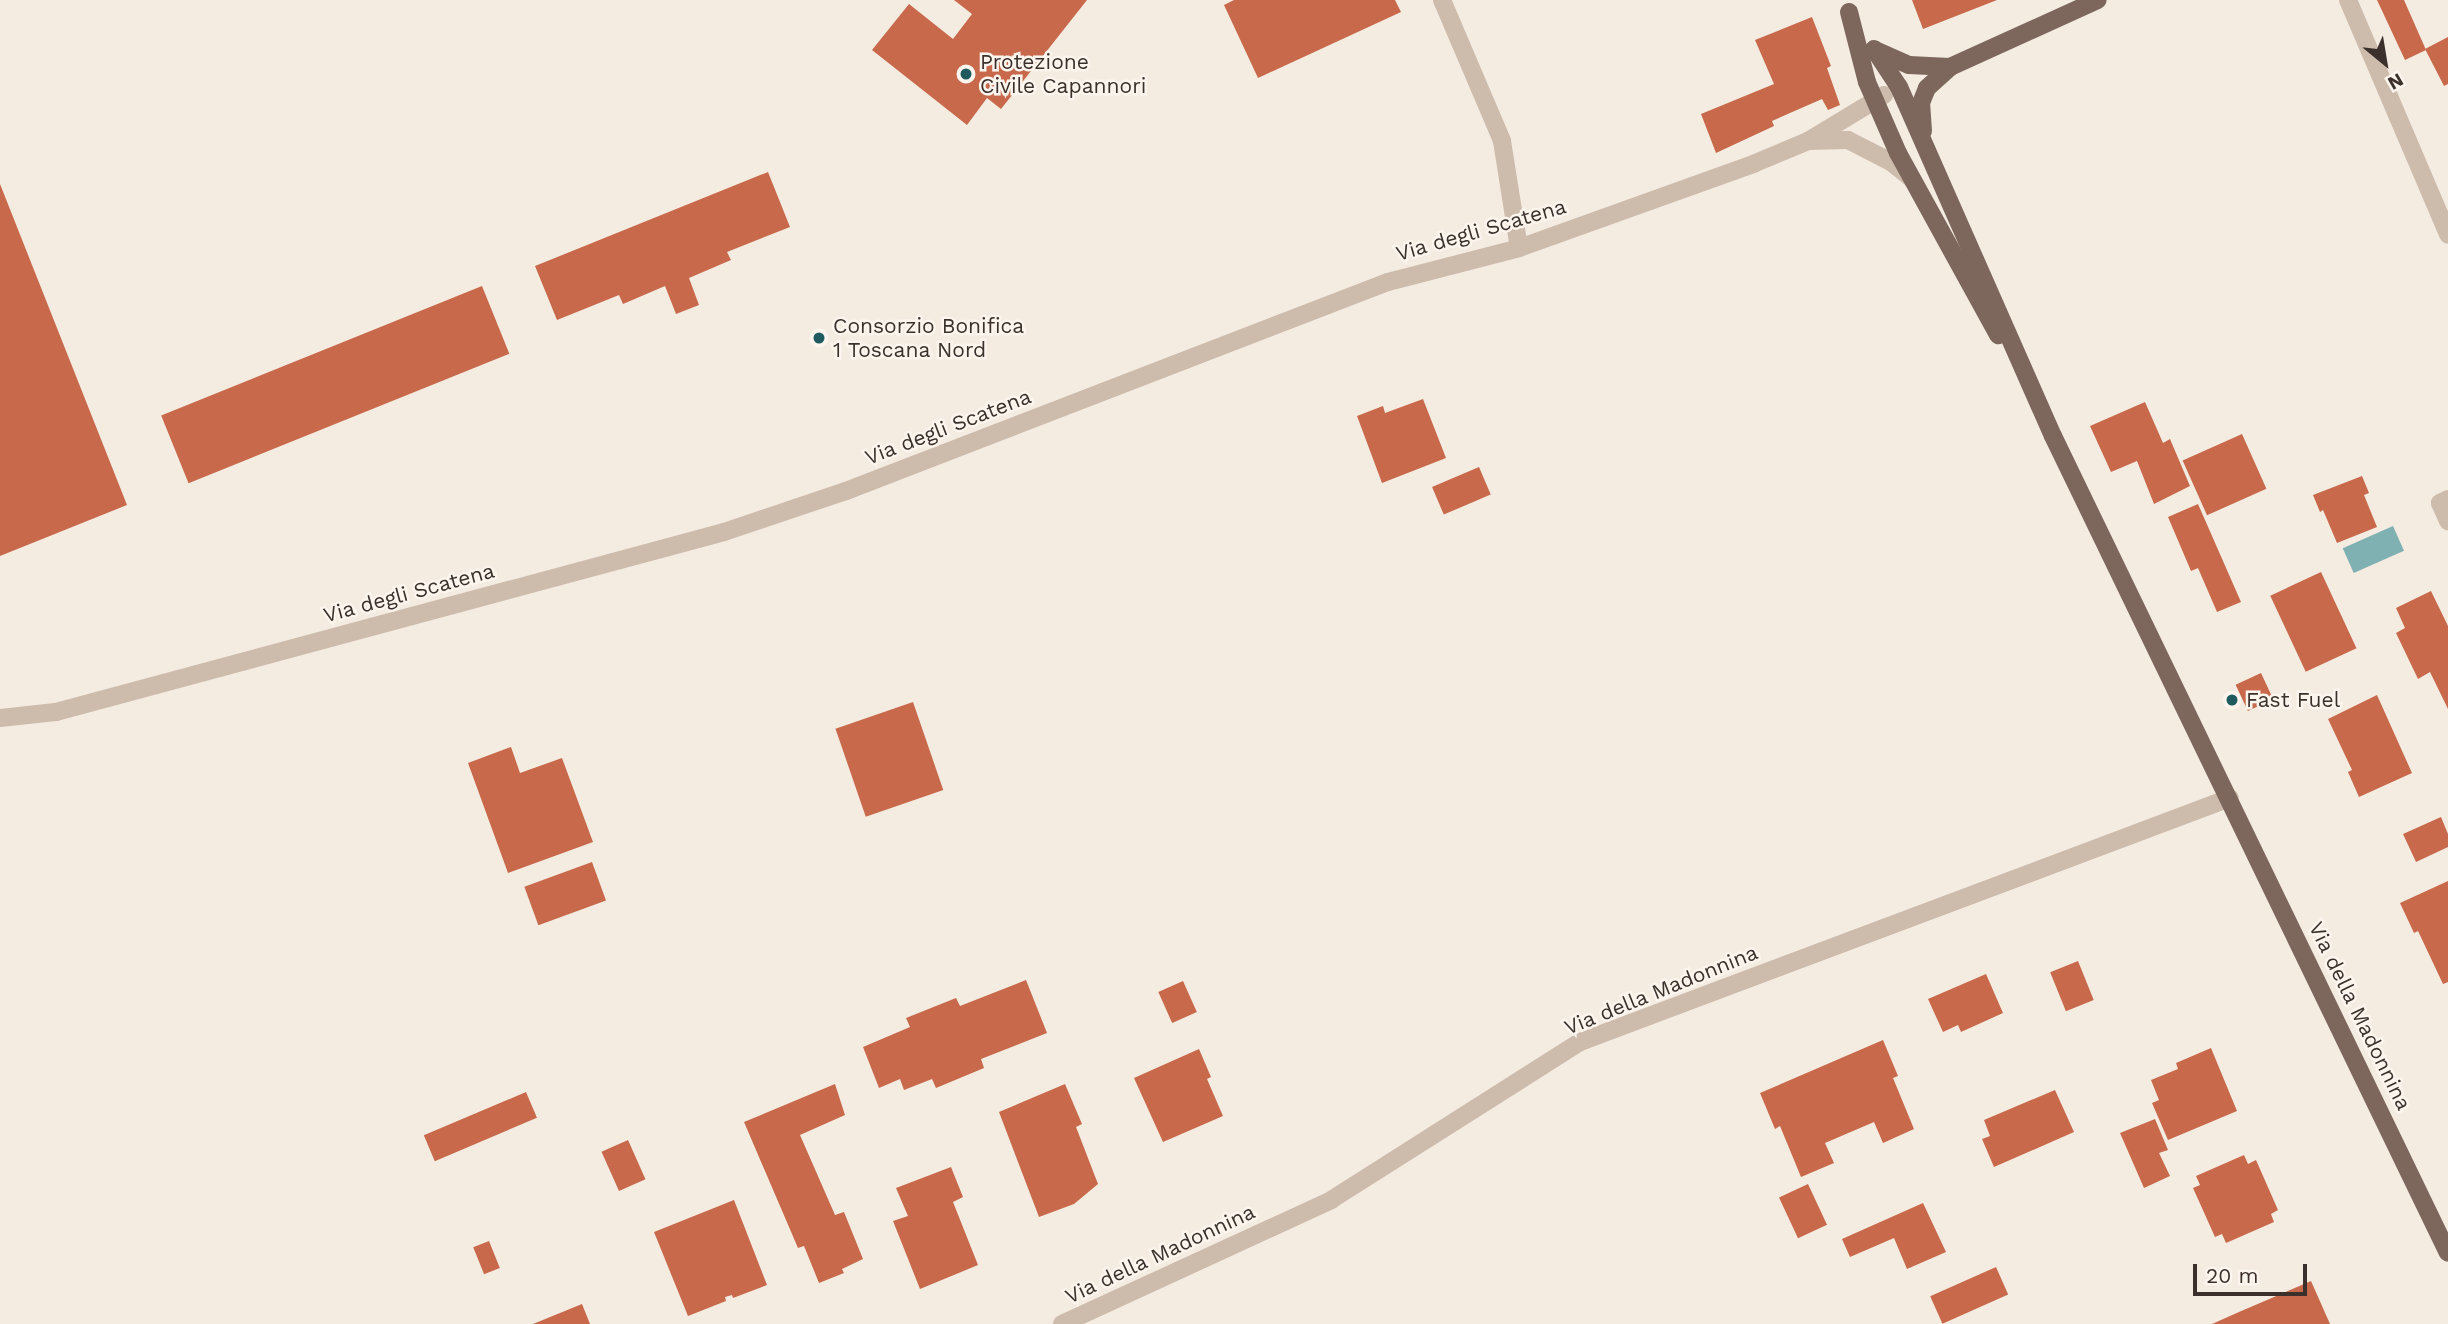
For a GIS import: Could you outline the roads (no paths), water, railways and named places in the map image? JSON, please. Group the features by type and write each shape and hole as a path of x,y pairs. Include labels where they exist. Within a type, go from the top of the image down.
{"main road":[{"path":"1923,141 1921,103 1927,88 1950,67 2098,0"},
{"path":"1846,6 1894,78 2053,436"},
{"path":"1846,6 1880,97 1888,130 1911,178 2053,436"},
{"path":"1874,49 1909,65 1950,67"},
{"path":"1880,97 1894,78 1930,66"},
{"name":"Via della Madonnina","path":"2053,436 2448,1253"}],"street":[{"path":"1442,0 1502,141 1519,248"},
{"path":"2348,0 2448,235"},
{"name":"Via degli Scatena","path":"0,718 56,712 724,532 846,491 1388,282 1519,248 1753,164 1808,141 1880,97"},
{"path":"1808,141 1848,140 1891,162 1911,178"},
{"path":"2448,499 2440,503 2448,521"},
{"name":"Via della Madonnina","path":"1062,1324 1331,1200 1580,1042 2230,798"}],"water":[{"path":"2393,526 2404,551 2354,573 2343,548"}],"place":[{"name":"Protezione Civile Capannori","path":"966,74"},
{"name":"Consorzio Bonifica 1 Toscana Nord","path":"819,338"},
{"name":"Fast Fuel","path":"2232,700"}]}
